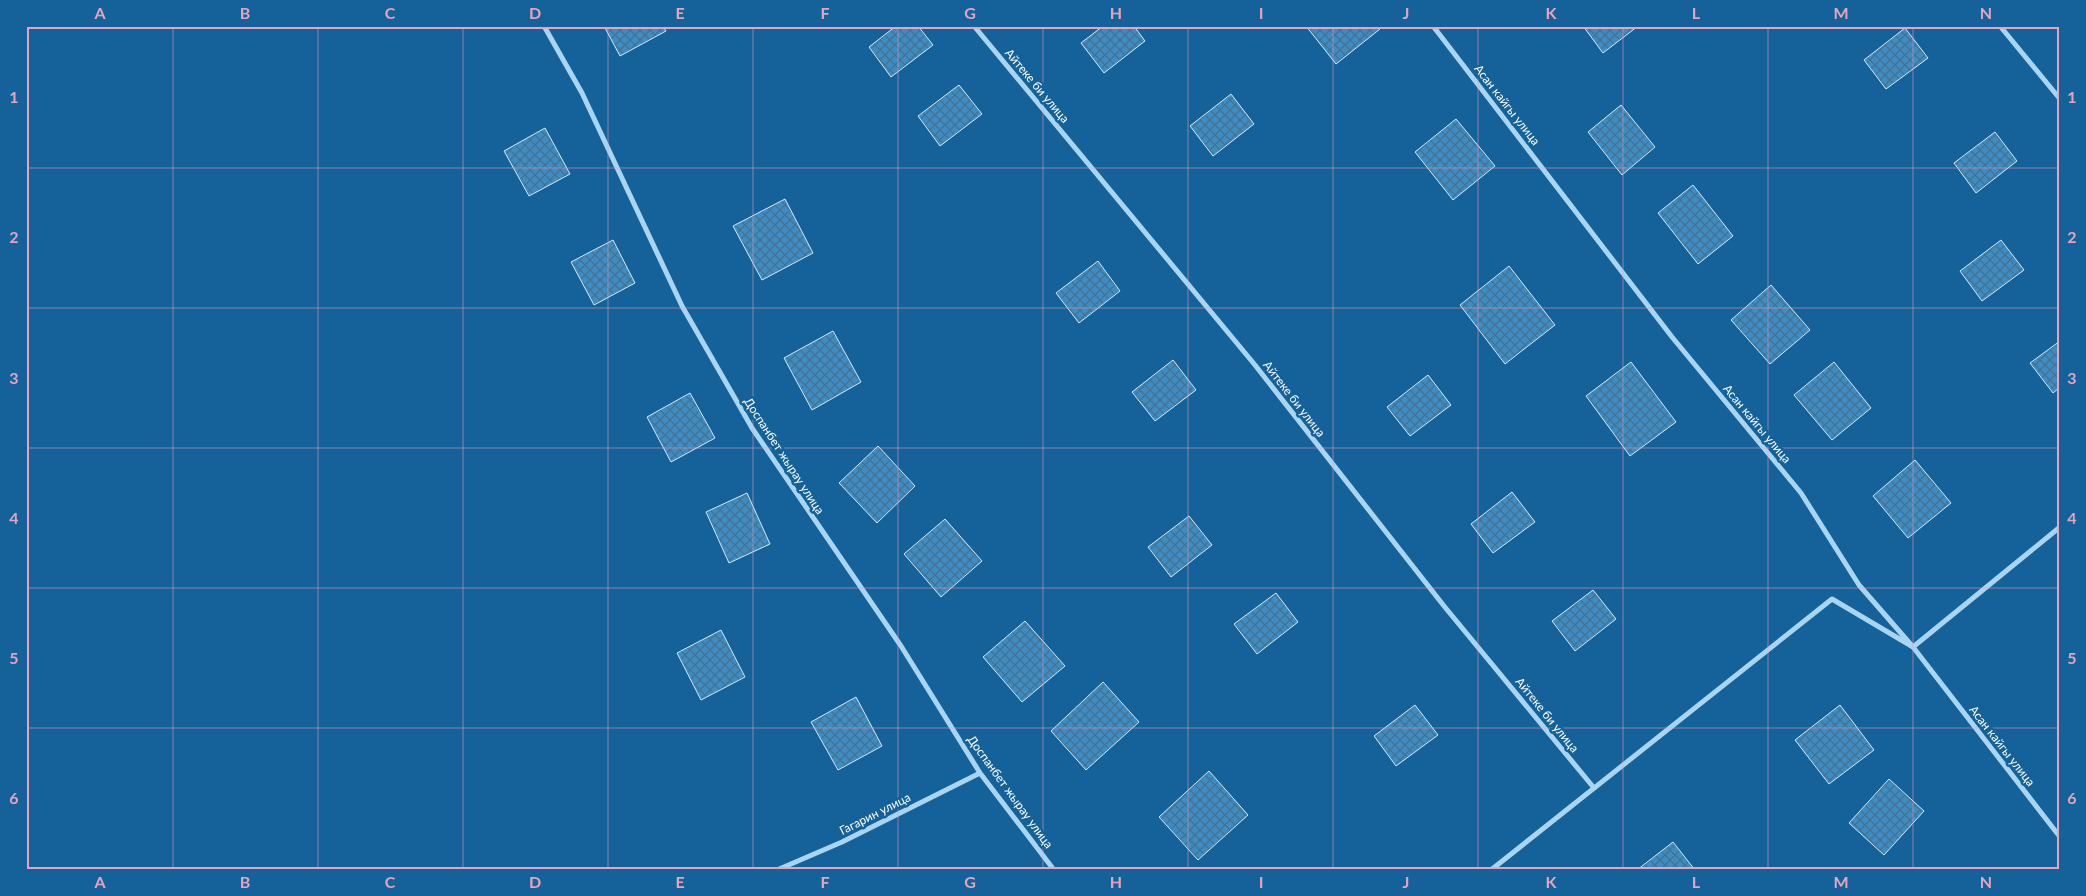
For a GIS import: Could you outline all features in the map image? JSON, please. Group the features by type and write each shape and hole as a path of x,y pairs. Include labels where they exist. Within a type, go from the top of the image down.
{"street":[{"name":"Доспанбет жырау улица","path":"544,26 582,93 682,306 752,428 901,646 980,773 1054,870"},
{"name":"Айтеке би улица","path":"974,26 1255,365 1444,606 1594,788"},
{"name":"Асан кайгы улица","path":"1433,26 1672,337 1801,493 1859,585 1912,647 2060,837"},
{"path":"2000,26 2060,100"},
{"path":"1491,870 1832,599 1912,647 2060,527"},
{"name":"Гагарин улица","path":"777,870 842,842 980,773"}],"building":[{"path":"604,26 663,26 666,31 620,56"},
{"path":"896,26 918,26 933,45 891,77 869,47"},
{"path":"1103,26 1134,26 1145,41 1104,73 1081,43"},
{"path":"1306,26 1378,26 1380,29 1336,64"},
{"path":"1583,26 1638,26 1603,53"},
{"path":"1905,28 1928,58 1886,89 1864,60"},
{"path":"959,85 982,114 940,146 918,116"},
{"path":"1231,94 1254,124 1213,156 1190,126"},
{"path":"1621,105 1655,147 1622,175 1588,132"},
{"path":"1456,119 1495,166 1453,200 1415,152"},
{"path":"545,128 570,174 529,196 504,151"},
{"path":"1995,132 2017,161 1976,193 1954,163"},
{"path":"1693,185 1733,236 1698,264 1658,213"},
{"path":"785,199 813,253 762,280 733,226"},
{"path":"613,240 635,283 594,305 571,262"},
{"path":"2001,240 2024,270 1982,301 1960,271"},
{"path":"1098,261 1120,291 1079,323 1056,293"},
{"path":"1509,266 1555,325 1505,364 1460,305"},
{"path":"1771,285 1810,330 1770,364 1731,320"},
{"path":"833,331 861,382 812,410 784,358"},
{"path":"2060,341 2060,387 2053,393 2030,363"},
{"path":"1173,360 1196,390 1155,421 1132,392"},
{"path":"1631,362 1676,422 1630,456 1586,396"},
{"path":"1834,362 1871,408 1832,440 1794,395"},
{"path":"1428,375 1451,405 1410,436 1387,407"},
{"path":"690,393 715,438 671,462 647,417"},
{"path":"878,446 915,486 877,523 839,483"},
{"path":"1915,460 1951,503 1908,538 1873,496"},
{"path":"1512,492 1535,522 1493,553 1471,524"},
{"path":"747,493 770,544 729,563 706,512"},
{"path":"1189,516 1212,545 1171,577 1148,547"},
{"path":"945,519 982,561 941,597 904,554"},
{"path":"1593,590 1616,619 1575,651 1552,621"},
{"path":"1276,593 1298,622 1257,654 1234,624"},
{"path":"1025,621 1065,666 1022,702 983,657"},
{"path":"721,630 745,677 701,700 677,653"},
{"path":"1103,682 1139,722 1086,770 1051,731"},
{"path":"856,697 882,746 838,770 811,722"},
{"path":"1415,705 1438,735 1396,766 1374,736"},
{"path":"1840,705 1874,750 1829,784 1795,740"},
{"path":"1209,771 1248,815 1198,860 1159,817"},
{"path":"1889,779 1924,811 1884,855 1849,823"},
{"path":"1673,842 1695,870 1637,870"}]}
